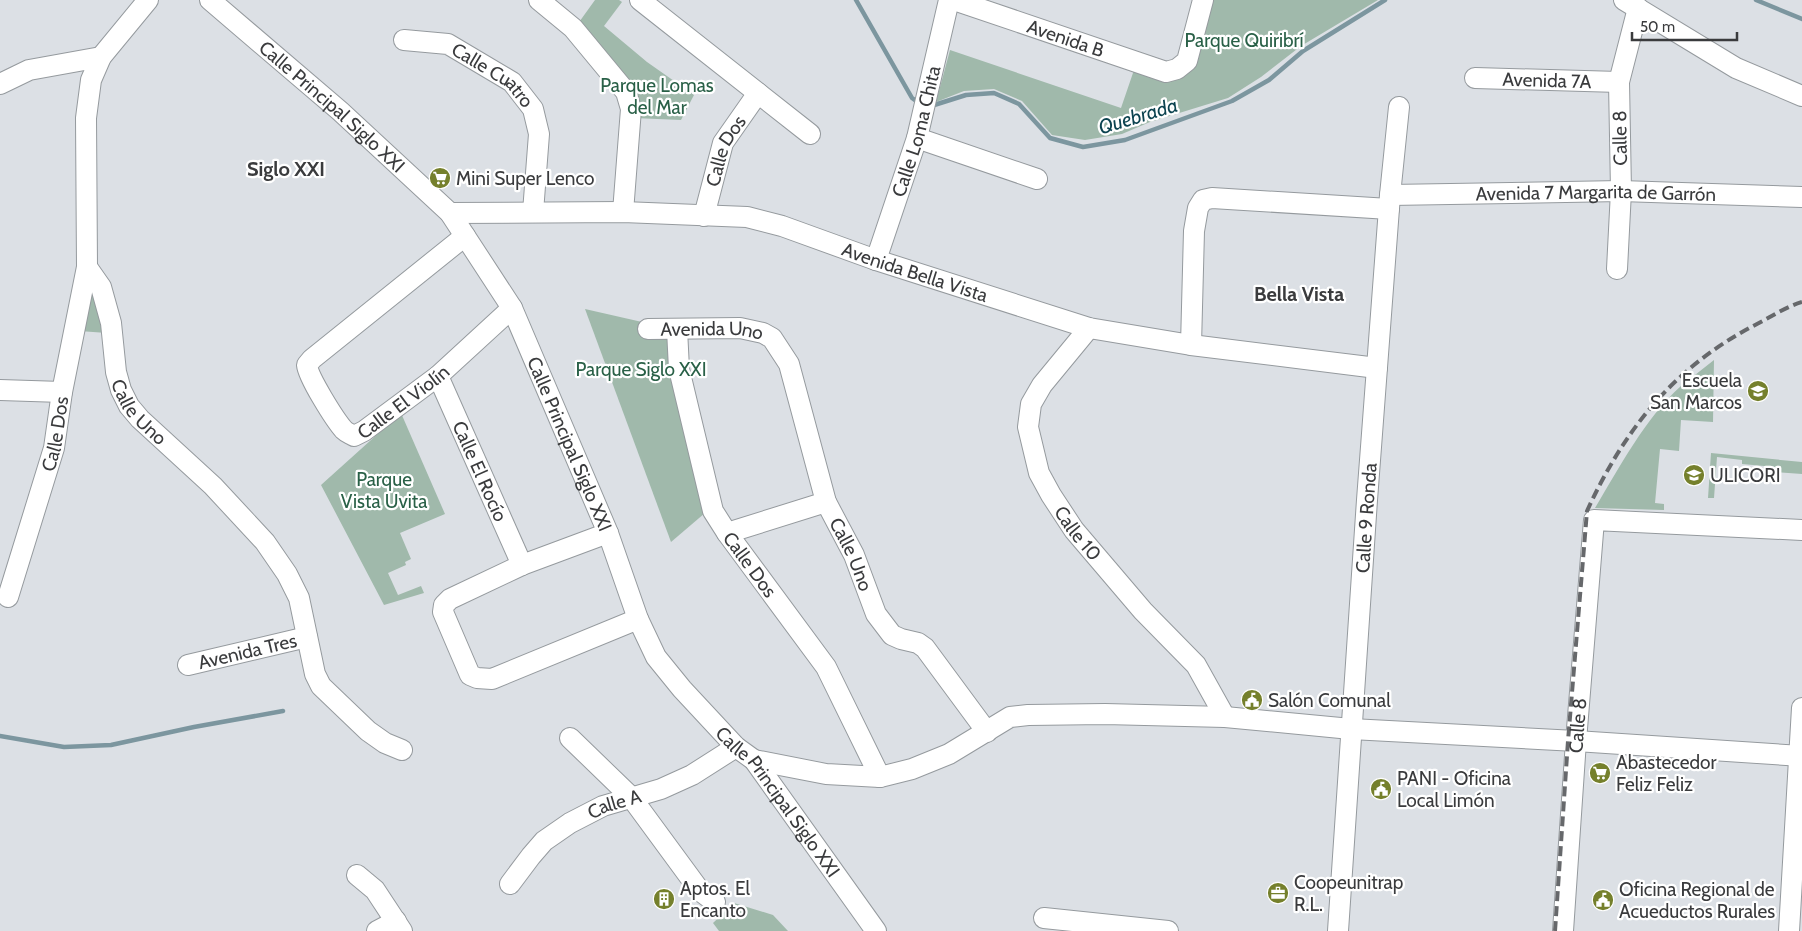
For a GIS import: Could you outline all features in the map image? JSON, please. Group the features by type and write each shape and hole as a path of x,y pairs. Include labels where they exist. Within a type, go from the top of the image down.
{"street":[{"path":"87,267 86,118 91,80 101,57 148,0"},
{"path":"539,0 573,28 626,92 631,109 624,212"},
{"path":"640,0 810,134"},
{"name":"Calle Loma Chita","path":"876,260 917,138 949,0"},
{"name":"Avenida B","path":"954,0 1166,72 1177,68 1187,61 1203,0"},
{"name":"Calle Principal Siglo XXI","path":"221,4 450,213 512,308 608,533 638,619 656,657 682,689 736,748 754,760 876,931"},
{"path":"1631,4 1736,68 1802,96"},
{"name":"Calle 8","path":"1617,269 1621,191 1619,82 1631,4"},
{"name":"Calle Cuatro","path":"404,40 448,44 512,82 533,108 539,134 533,212"},
{"path":"0,84 29,70 101,57"},
{"name":"Avenida 7A","path":"1475,78 1619,82"},
{"name":"Calle Dos","path":"704,216 723,143 758,93"},
{"name":"Calle 9 Ronda","path":"1338,931 1377,368 1399,107"},
{"path":"917,138 1037,178"},
{"name":"Avenida 7 Margarita de Garrón","path":"1191,345 1194,231 1198,208 1204,200 1212,198 1390,202 1621,191 1802,197"},
{"name":"Avenida Bella Vista","path":"450,213 624,212 746,217 782,226 876,260 1089,328 1191,345 1377,368"},
{"name":"Calle El Violín","path":"465,236 307,365 307,372 312,381 345,432 354,436 364,431 438,376 512,308"},
{"name":"Calle Dos","path":"8,598 54,448 62,392 87,267"},
{"name":"Calle Uno","path":"87,267 101,287 112,324 116,372 120,390 129,406 140,419 213,486 265,542 287,574 298,598 315,674 321,686 368,731 385,743 402,750"},
{"name":"Avenida Uno","path":"648,329 740,328 763,332 772,338"},
{"name":"Calle 10","path":"1089,328 1042,385 1031,404 1028,427 1039,472 1051,495 1074,530 1143,611 1196,665 1225,717"},
{"name":"Calle Dos","path":"677,329 679,369 713,511 727,533 826,667 880,777"},
{"name":"Calle Uno","path":"772,338 789,364 826,502 854,555 876,614 892,635 901,639 918,642 925,648 987,732"},
{"name":"Calle El Rocío","path":"438,376 522,565"},
{"path":"0,390 62,392"},
{"path":"727,533 826,502"},
{"name":"Calle 8","path":"1563,931 1594,520 1802,530"},
{"path":"608,533 522,565 450,599 444,605 443,612 470,675 477,678 492,679 638,619"},
{"name":"Avenida Tres","path":"188,665 307,637"},
{"path":"1789,931 1802,708"},
{"path":"754,760 826,774 880,777 912,770 949,754 1010,717 1028,714 1225,717 1351,729 1576,741 1800,756"},
{"path":"570,738 631,797 700,891 715,902"},
{"name":"Calle A","path":"510,884 531,856 551,837 570,823 603,806 661,789 692,775 736,748"},
{"path":"357,875 375,890 399,926 376,931"},
{"path":"1044,918 1168,931"}],"green space":[{"name":"Parque Lomas del Mar","path":"595,0 619,0 622,2 604,26 647,62 694,95 681,120 634,118 577,25"},
{"name":"Parque Quiribrí","path":"1212,0 1378,0 1301,46 1261,77 1228,98 1150,122 1122,134 1085,140 1052,135 1022,101 994,89 964,91 936,102 950,50 1121,108 1134,70 1171,78"},
{"path":"88,280 107,333 79,331"},
{"name":"Parque Siglo XXI","path":"585,309 642,322 672,338 705,513 671,542"},
{"path":"1714,360 1713,422 1681,420 1679,451 1660,449 1655,503 1664,504 1664,510 1595,508 1634,444 1656,413 1681,386"},
{"name":"Parque Vista Uvita","path":"401,413 445,514 400,533 411,559 405,562 406,565 388,573 398,595 421,586 424,593 384,605 321,485"},
{"path":"1711,453 1802,462 1802,474 1775,472 1775,467 1742,464 1742,460 1717,457 1714,498 1708,498"},
{"path":"734,903 773,915 788,931 719,931 713,923"}],"waterway":[{"name":"Quebrada","path":"856,0 912,98 919,103"},
{"name":"Quebrada","path":"931,106 966,95 994,93 1019,104 1050,138 1083,147 1125,140 1232,101 1269,80 1303,51 1385,0"},
{"name":"Quebrada","path":"1756,0 1802,19"},
{"path":"0,736 64,747 111,745 194,727 283,711"}],"railway":[{"path":"1555,931 1587,511 1618,453 1636,426 1677,380 1701,359 1728,341 1790,306 1802,302"}],"place":[{"name":"Mini Super Lenco","path":"440,178"},
{"name":"Escuela San Marcos","path":"1758,391"},
{"name":"ULICORI","path":"1694,475"},
{"name":"Salón Comunal","path":"1252,700"},
{"name":"Abastecedor Feliz Feliz","path":"1600,773"},
{"name":"PANI - Oficina Local Limón","path":"1381,789"},
{"name":"Coopeunitrap R.L.","path":"1278,893"},
{"name":"Aptos. El Encanto","path":"664,899"},
{"name":"Oficina Regional de Acueductos Rurales","path":"1603,900"}],"district":[{"name":"Siglo XXI","path":"286,169"},
{"name":"Bella Vista","path":"1299,294"}]}
